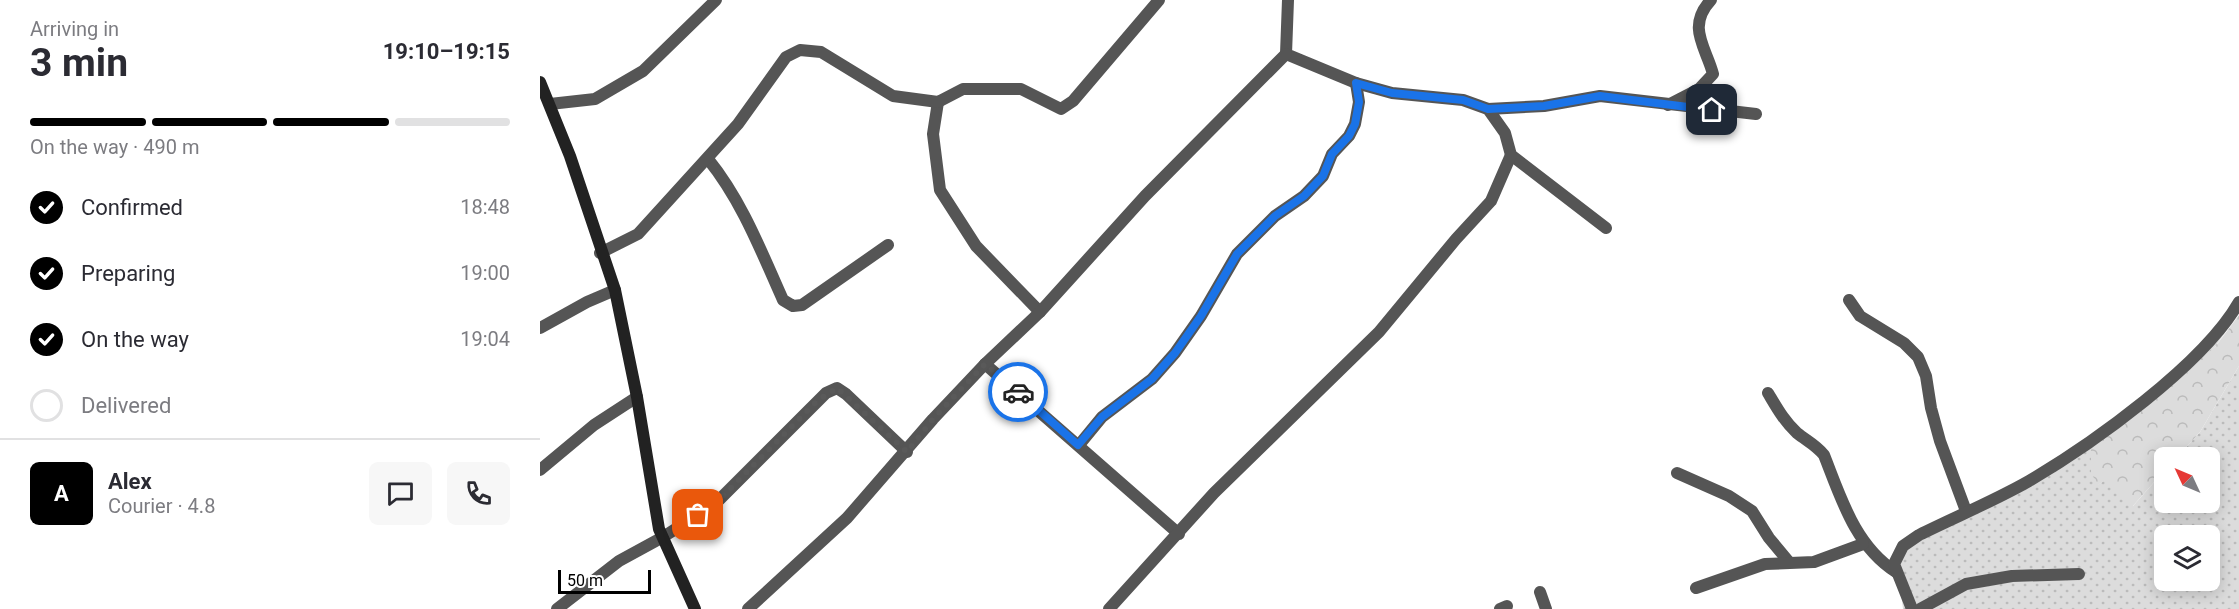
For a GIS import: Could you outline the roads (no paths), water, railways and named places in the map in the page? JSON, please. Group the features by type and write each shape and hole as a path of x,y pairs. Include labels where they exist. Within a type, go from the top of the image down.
{"street":[{"path":"550,104 595,99 642,71 716,0"},
{"path":"600,253 638,234 738,124 786,57 800,50 822,52 893,96 938,102 963,89 1021,89 1061,109 1073,101 1159,0"},
{"path":"748,609 847,518 907,452 933,419 985,364 1040,312 1145,196 1286,54 1288,0"},
{"path":"1668,105 1699,89 1713,74 1698,35 1702,11 1711,0"},
{"path":"1286,54 1356,83 1392,93 1463,100 1488,109 1544,106 1600,96 1756,114"},
{"path":"540,82 570,156 600,253 615,290 637,397 656,513 672,562 694,609"},
{"path":"1078,445 1102,417 1152,379 1175,353 1201,316 1237,254 1275,216 1304,196 1323,176 1332,154 1349,136 1355,124 1359,102 1356,83"},
{"path":"938,102 933,134 940,190 976,246 1040,312"},
{"path":"1488,109 1505,133 1511,155 1606,228"},
{"path":"1109,609 1215,493 1379,332 1491,201 1511,155"},
{"path":"708,159 725,180 746,217 783,300 793,306 802,305 888,245"},
{"path":"540,328 587,302 615,290"},
{"path":"1849,300 1860,316 1904,343 1918,357 1926,376 1930,408 1940,441 1966,511"},
{"path":"1912,609 1894,564 1904,546 1919,535 2027,482 2128,412 2202,350 2231,316 2239,302"},
{"path":"985,364 1179,534"},
{"path":"557,609 619,561 663,537 715,504 817,401 837,388 907,452"},
{"path":"1768,393 1783,419 1800,435 1817,446 1824,455 1863,544 1878,560 1896,572"},
{"path":"540,470 594,425 637,397"},
{"path":"1677,473 1729,496 1752,511 1769,538 1789,562"},
{"path":"1696,588 1765,564 1814,562 1863,544"},
{"path":"1920,609 1966,584 2012,576 2079,574"},
{"path":"1540,592 1546,609"}]}
